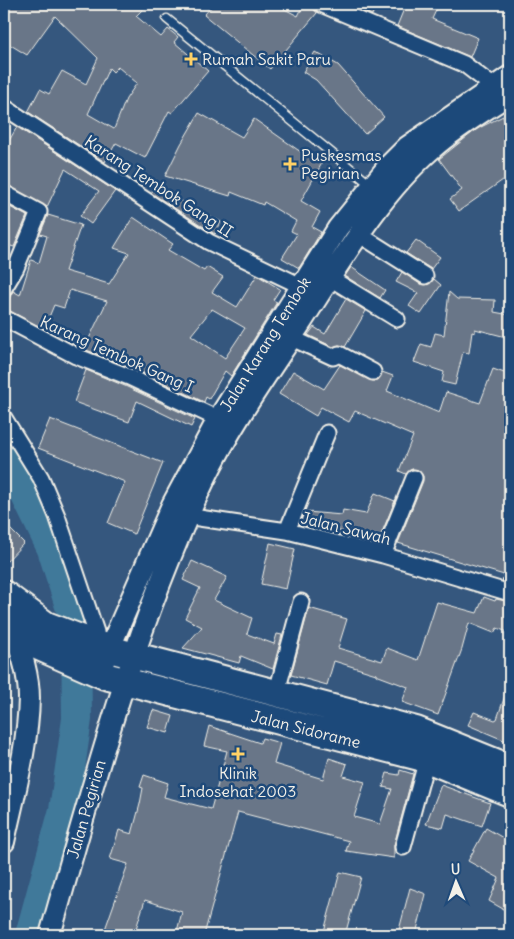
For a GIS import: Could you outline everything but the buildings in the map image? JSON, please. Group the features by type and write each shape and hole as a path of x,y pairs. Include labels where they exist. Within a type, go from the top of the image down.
{"highway":[{"path":"4,594 46,625 93,655"},
{"path":"9,626 37,646 93,655"},
{"name":"Jalan Sidorame","path":"93,655 123,682 427,759 510,793"},
{"name":"Jalan Sidorame","path":"93,655 276,695 416,730 510,768"}],"main road":[{"name":"Jalan Karang Tembok","path":"178,515 218,419 338,228 372,185 408,147 505,86"},
{"name":"Jalan Karang Tembok","path":"93,655 178,515 206,477 241,414 330,278 386,199 431,149 505,86"},
{"path":"4,842 24,749 29,696 24,662 9,626"},
{"name":"Jalan Pegirian","path":"50,935 123,682"}],"street":[{"path":"321,4 464,64 505,86"},
{"name":"Karang Tembok Gang II","path":"4,107 210,242 301,286"},
{"path":"4,193 40,212 16,268 4,288"},
{"path":"360,235 425,276"},
{"path":"330,278 397,319"},
{"name":"Karang Tembok Gang I","path":"4,318 76,356 129,377 218,419"},
{"path":"273,329 333,358 339,354 373,372"},
{"path":"4,418 41,478 57,516 93,655"},
{"path":"287,531 327,433"},
{"path":"383,555 414,478"},
{"name":"Jalan Sawah","path":"178,515 287,531 383,555 510,594"},
{"path":"276,695 301,602"},
{"path":"403,847 427,759"}],"lane":[{"path":"167,19 372,185 386,199"}],"waterway":[{"path":"4,458 13,469 52,549 76,625 77,719 64,810 30,935"}],"place":[{"name":"Rumah Sakit Paru","path":"191,59"},
{"name":"Puskesmas Pegirian","path":"290,164"},
{"name":"Klinik Indosehat 2003","path":"238,754"}]}
